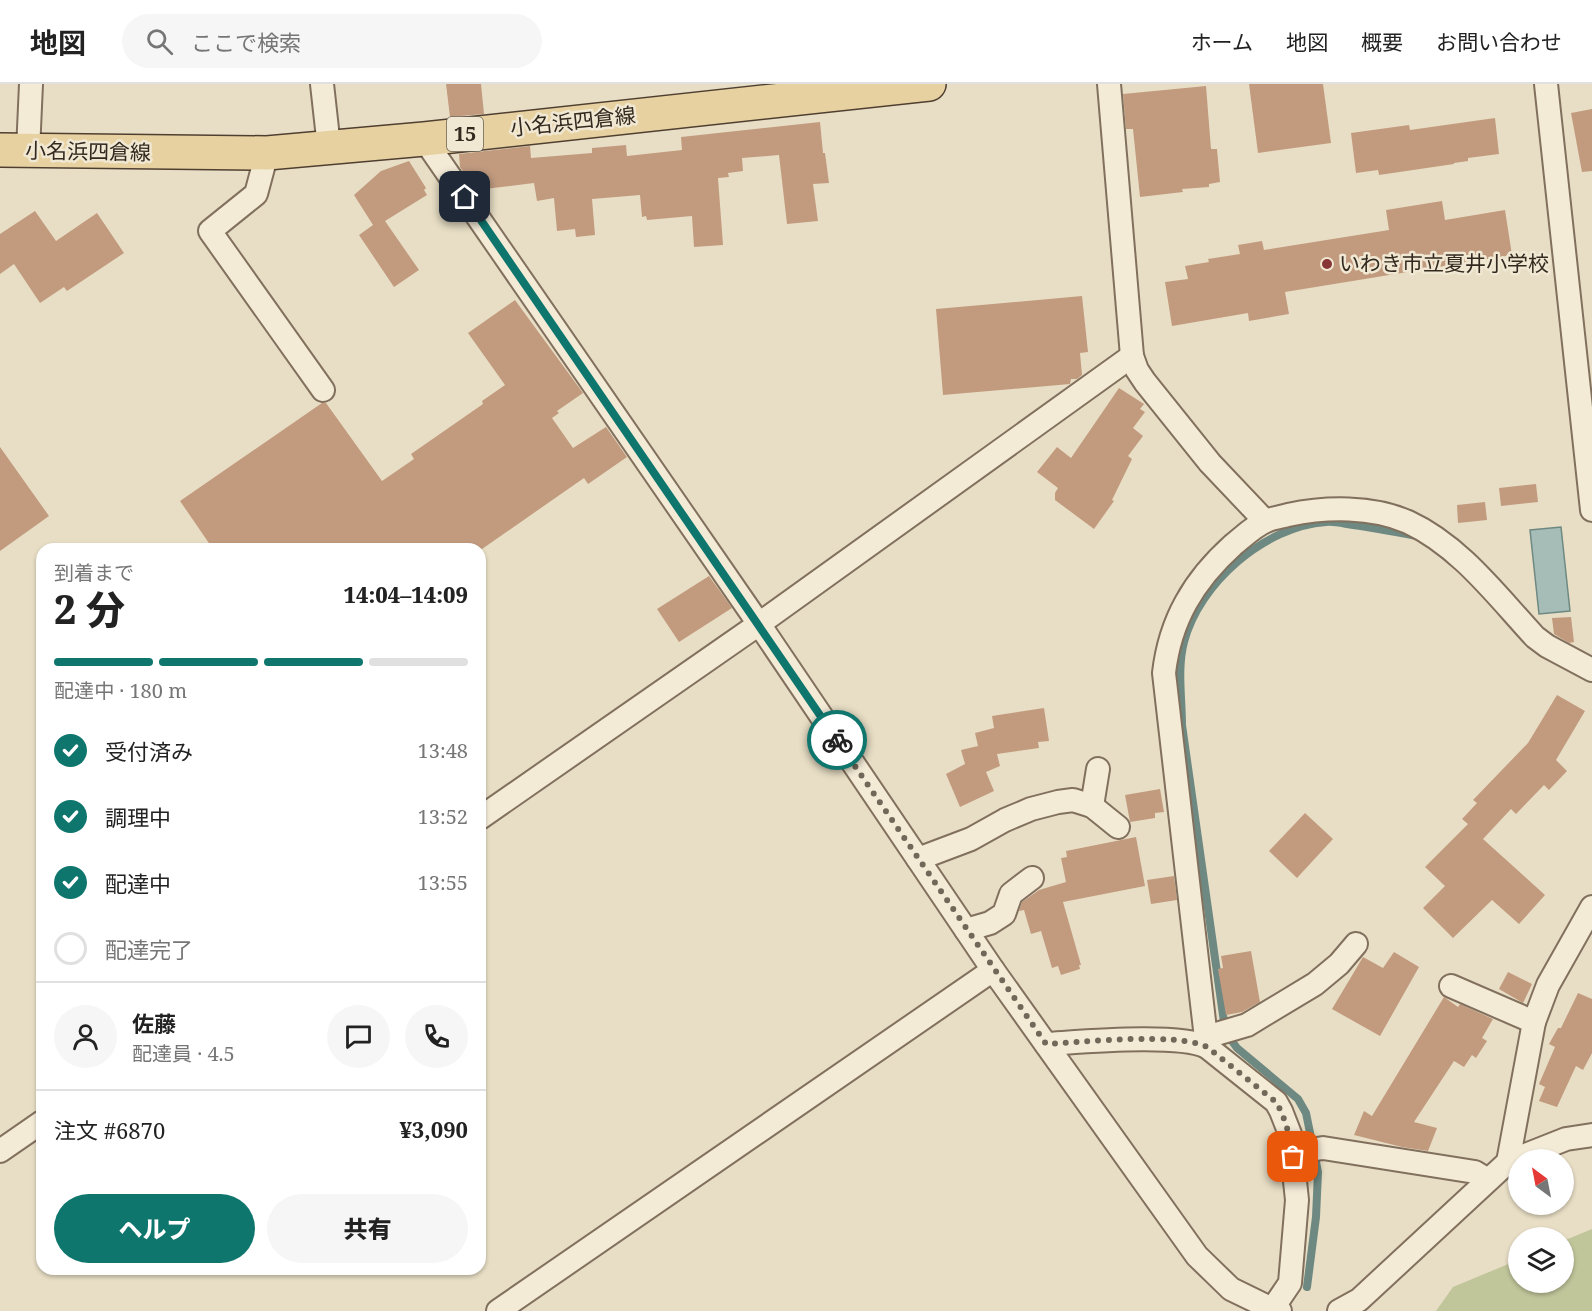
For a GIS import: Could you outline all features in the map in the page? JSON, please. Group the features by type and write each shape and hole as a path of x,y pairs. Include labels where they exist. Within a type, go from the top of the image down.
{"main road":[{"name":"小名浜四倉線","path":"14,151 267,153 424,139 826,89 929,84"}],"street":[{"path":"14,151 31,84"},
{"path":"322,84 329,147"},
{"path":"1109,84 1132,356 1145,382 1210,463 1265,521"},
{"path":"1546,84 1592,510"},
{"path":"424,139 759,624 993,970 1197,1256 1231,1289 1274,1310 1290,1283 1297,1200 1309,1152"},
{"path":"267,153 256,194 210,231 323,390"},
{"path":"486,814 759,624 1132,356"},
{"path":"1488,1180 1476,1172 1309,1152 1290,1134 1276,1102 1217,1036 1169,734 1164,673 1168,641 1177,617 1197,582 1229,549 1265,521 1312,510 1344,508 1406,521 1431,534 1451,549 1535,637 1592,670"},
{"path":"1092,806 1098,770"},
{"path":"918,859 971,839 1031,809 1073,800 1092,806 1118,827"},
{"path":"966,930 990,923 1004,914 1011,894 1032,878"},
{"path":"1510,1149 1534,1022 1548,985 1590,914"},
{"path":"1046,1044 1180,1040 1198,1043 1247,1025 1315,984 1339,964 1356,944"},
{"path":"498,1311 993,970"},
{"path":"1451,986 1534,1022"},
{"path":"0,1151 36,1126"},
{"path":"1541,1149 1566,1139 1592,1135"},
{"path":"1339,1311 1359,1300 1508,1162"}],"green space":[{"path":"1592,1229 1592,1311 1436,1311 1453,1287 1508,1264 1508,1293 1574,1293 1574,1236"}],"water":[{"path":"1561,527 1570,611 1539,614 1530,530"}],"building":[{"path":"446,84 481,84 484,114 450,117"},
{"path":"1249,84 1323,84 1331,143 1258,153"},
{"path":"1206,86 1211,149 1217,149 1220,182 1209,184 1209,187 1182,189 1183,192 1140,197 1133,129 1126,129 1123,94"},
{"path":"1592,109 1592,171 1582,172 1571,113"},
{"path":"1495,118 1499,154 1468,158 1468,161 1454,164 1379,175 1378,170 1356,173 1351,133 1409,125 1410,130"},
{"path":"820,122 829,183 813,184 818,221 787,224 779,155 742,158 743,171 728,173 729,177 718,178 723,245 694,247 692,216 647,220 646,216 642,217 640,195 592,199 595,235 576,237 575,229 557,231 554,198 537,201 534,183 476,190 460,167 459,154 530,146 531,158 592,153 592,148 626,145 627,156 682,150 681,137"},
{"path":"409,161 426,188 424,190 427,195 385,221 419,270 394,287 359,235 373,225 354,195 381,171"},
{"name":"いわき市立夏井小学校","path":"1442,201 1445,220 1505,210 1512,255 1285,292 1289,314 1249,321 1248,313 1172,326 1165,282 1188,279 1185,266 1209,262 1208,259 1240,254 1238,245 1262,241 1264,250 1389,230 1386,210"},
{"path":"35,211 56,241 97,213 124,253 67,291 64,287 40,303 14,264 0,274 0,234"},
{"path":"1082,296 1088,352 1080,353 1082,375 1077,379 1071,379 1070,384 943,395 936,309"},
{"path":"515,300 583,393 557,411 559,413 552,418 573,448 606,427 627,457 588,484 584,478 486,546 486,543 209,543 180,501 322,403 326,403 382,481 414,459 411,454 483,404 482,401 505,385 468,333"},
{"path":"1119,388 1144,404 1140,409 1145,412 1133,428 1143,436 1128,456 1132,459 1112,500 1114,501 1094,529 1055,500 1058,488 1037,472 1057,447 1071,458"},
{"path":"0,447 49,516 0,551"},
{"path":"1536,484 1538,502 1501,506 1499,488"},
{"path":"1485,502 1487,520 1458,523 1457,505"},
{"path":"709,576 732,608 679,642 657,609"},
{"path":"1571,617 1574,642 1569,643 1554,634 1552,618"},
{"path":"1557,695 1585,711 1556,760 1567,771 1549,790 1544,785 1516,814 1511,809 1483,839 1545,895 1519,924 1492,900 1453,938 1423,908 1445,886 1425,867 1468,824 1462,819 1477,803 1473,800 1528,743"},
{"path":"1044,708 1049,741 1038,742 1039,748 997,754 1000,766 986,772 994,791 960,807 946,774 965,764 961,750 978,746 975,733 994,728 992,716"},
{"path":"1160,789 1164,812 1155,813 1155,818 1130,822 1125,795"},
{"path":"1305,813 1333,839 1297,878 1269,851"},
{"path":"1136,837 1145,886 1063,902 1081,965 1079,965 1080,969 1061,975 1058,966 1052,968 1041,931 1031,934 1024,910 1019,911 1022,902 1039,890 1066,882 1061,858 1067,857 1066,851"},
{"path":"1174,876 1177,900 1151,904 1147,880"},
{"path":"1251,951 1260,1002 1242,1012 1226,1015 1218,969 1223,968 1221,956"},
{"path":"1394,952 1419,967 1380,1036 1332,1009 1363,957 1383,968"},
{"path":"1508,972 1532,984 1523,1003 1499,989"},
{"path":"1578,993 1592,999 1592,1053 1583,1070 1576,1066 1557,1107 1539,1101 1545,1087 1539,1084 1555,1047 1549,1044 1558,1028 1561,1028"},
{"path":"1444,997 1458,1007 1460,1004 1493,1019 1482,1038 1487,1041 1476,1058 1472,1055 1464,1067 1454,1061 1414,1122 1437,1128 1428,1151 1354,1135 1364,1111 1372,1116"}],"waterway":[{"path":"1307,1287 1316,1217 1318,1172 1306,1113 1298,1099 1237,1048 1229,1037 1224,1022 1182,725 1180,673 1182,652 1192,620 1219,579 1258,546 1280,534 1303,526 1336,522 1417,536"}],"way so far":[{"path":"837,740 1046,1044 1180,1040 1207,1047 1276,1102 1290,1134 1293,1157"}],"place":[{"name":"いわき市立夏井小学校","path":"1327,264"}],"route":[{"path":"465,197 837,740"}]}
